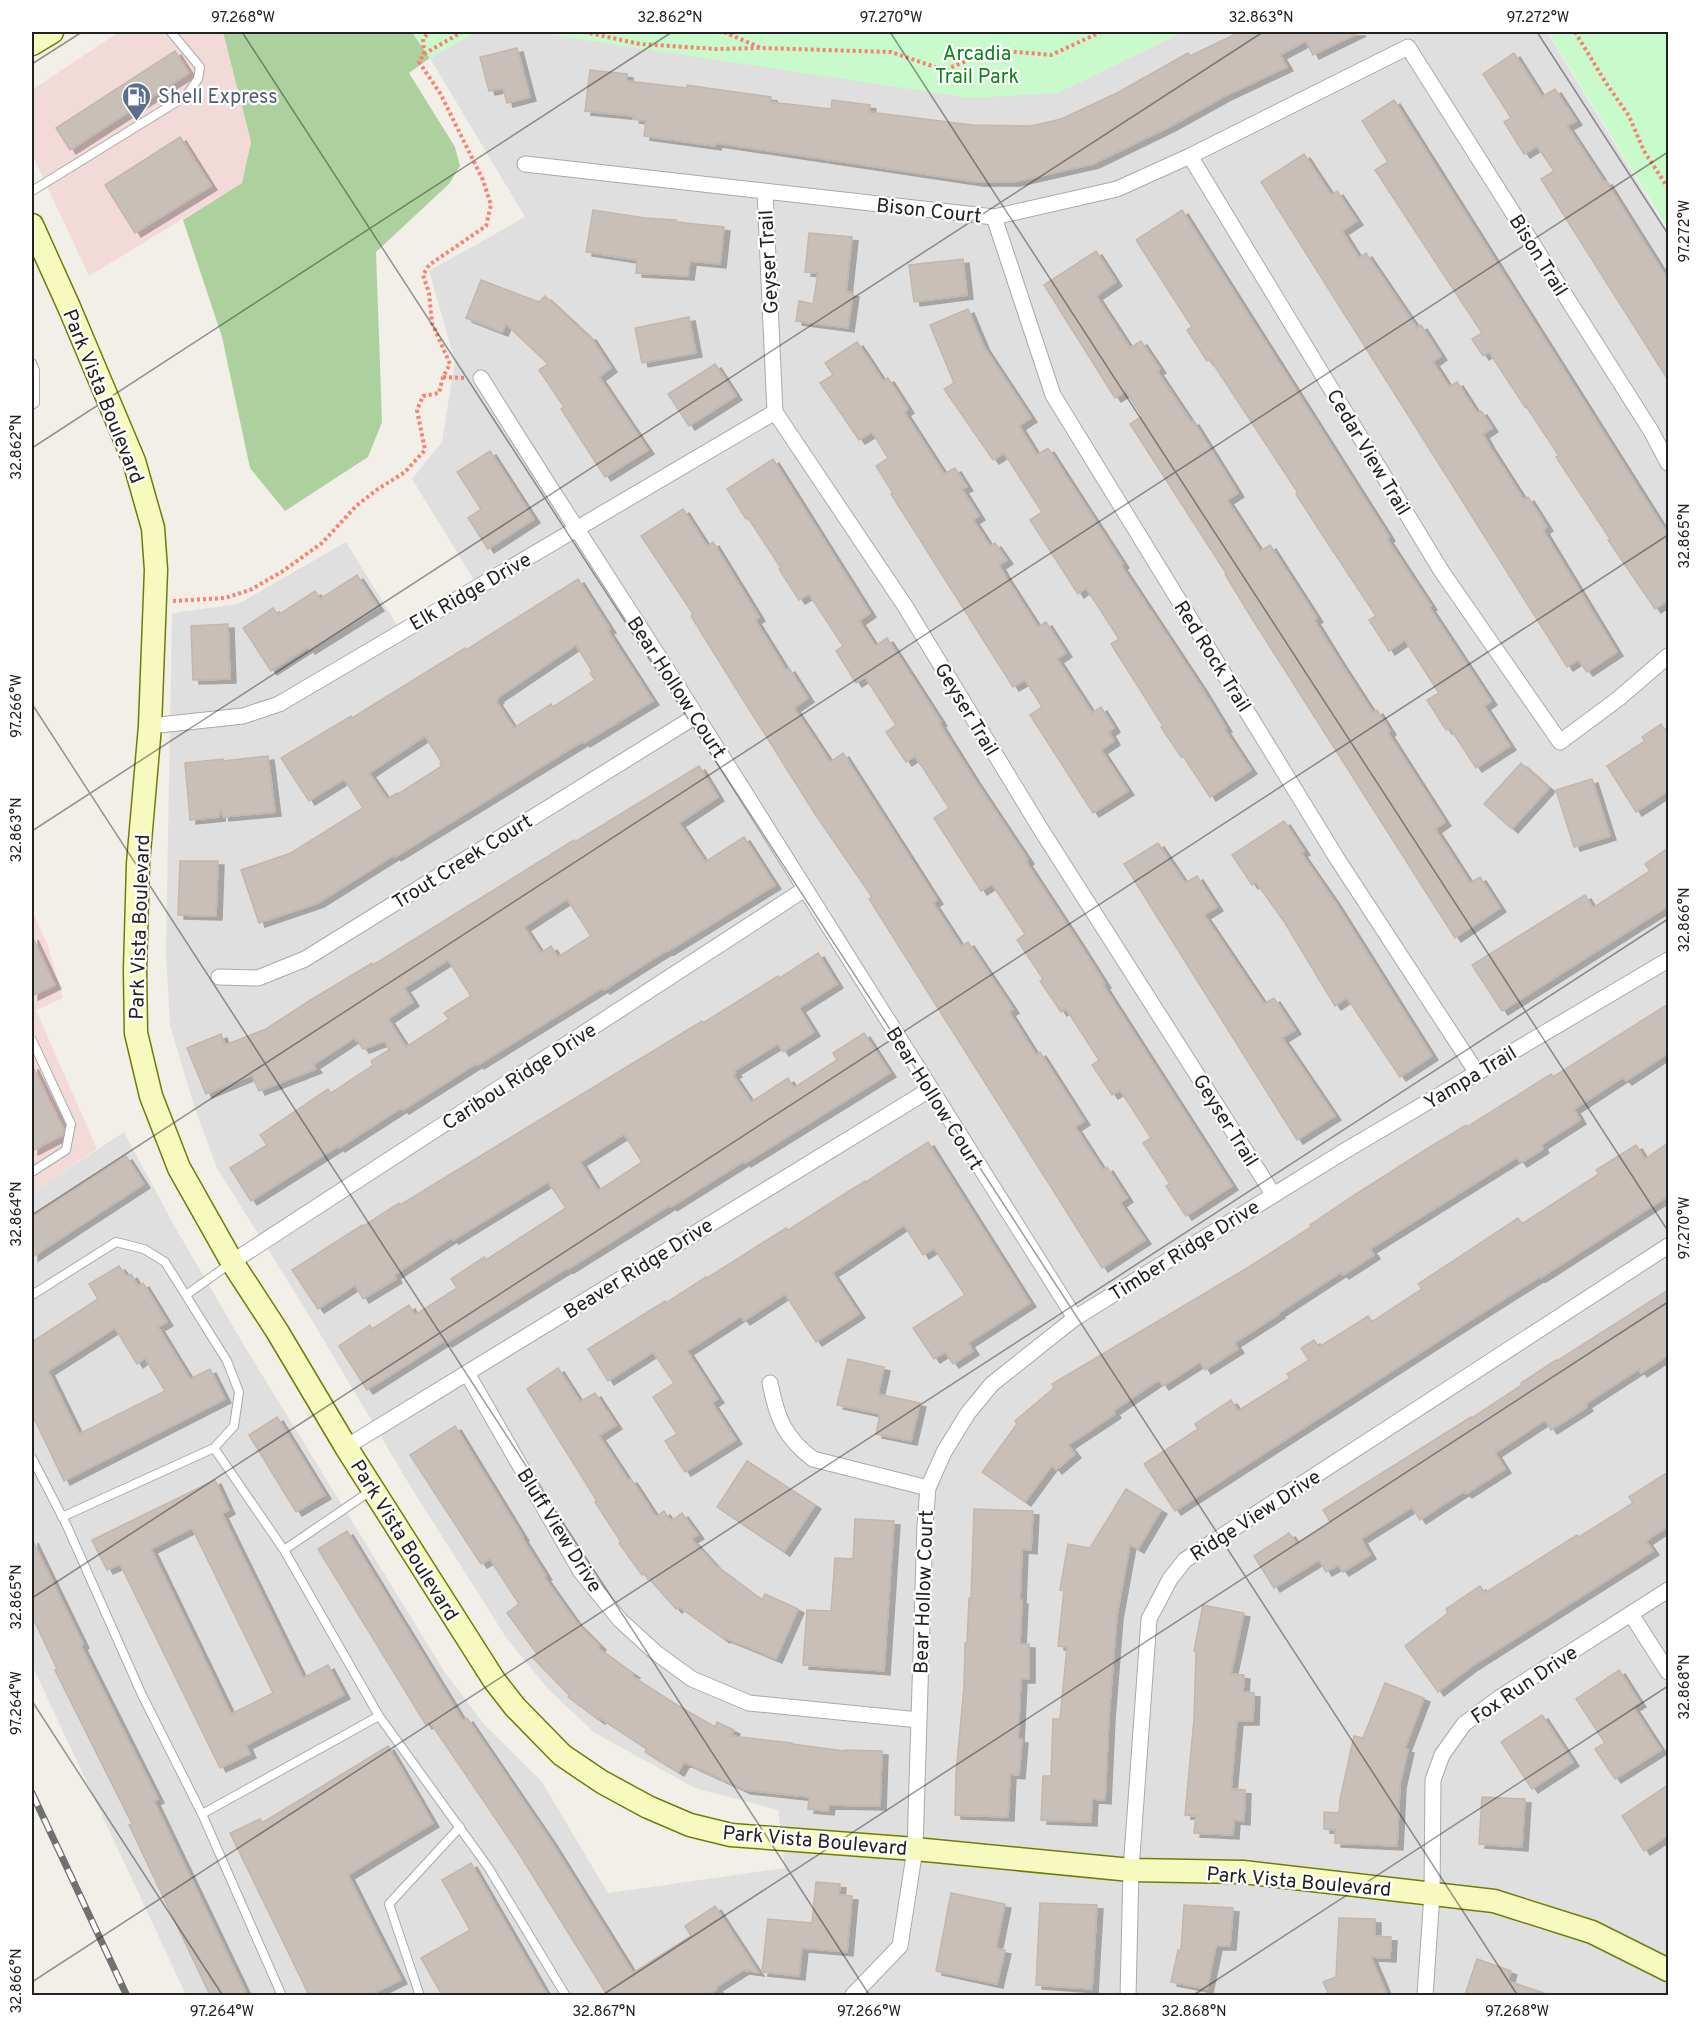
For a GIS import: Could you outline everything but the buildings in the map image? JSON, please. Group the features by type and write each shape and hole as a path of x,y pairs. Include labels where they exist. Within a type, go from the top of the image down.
{"street":[{"path":"32,44 52,32"},
{"name":"Bison Court","path":"525,165 994,217 1117,189 1190,156 1408,47"},
{"name":"Bison Trail","path":"1408,47 1644,421 1668,463"},
{"name":"Cedar View Trail","path":"1190,156 1442,572 1560,742 1618,699 1668,656"},
{"name":"Geyser Trail","path":"765,192 775,412 905,606 1040,828 1273,1194"},
{"name":"Red Rock Trail","path":"994,217 1053,395 1338,860 1477,1073"},
{"name":"Park Vista Boulevard","path":"32,225 134,461 153,528 156,570 150,726 138,864 135,970 136,1033 151,1096 179,1168 232,1262 494,1680 515,1707 562,1755 602,1782 648,1808 690,1825 731,1836 915,1849 1131,1870 1243,1872 1494,1901 1592,1932 1668,1970"},
{"name":"Bear Hollow Court","path":"481,378 1075,1318 992,1384 968,1413 944,1452 928,1488 915,1849 900,1946 852,1995"},
{"name":"Elk Ridge Drive","path":"150,726 243,716 279,704 775,412"},
{"name":"Trout Creek Court","path":"219,977 258,978 305,959 696,716"},
{"name":"Caribou Ridge Drive","path":"232,1262 805,889"},
{"name":"Yampa Trail","path":"1273,1194 1668,960"},
{"name":"Beaver Ridge Drive","path":"346,1447 929,1090"},
{"name":"Timber Ridge Drive","path":"1075,1318 1273,1194"},
{"name":"Ridge View Drive","path":"1128,1995 1131,1870 1149,1619 1170,1578 1185,1560 1668,1246"},
{"name":"Bluff View Drive","path":"467,1373 581,1572 620,1620 654,1652 692,1679 749,1703 919,1720"},
{"path":"770,1383 776,1411 783,1428 798,1448 813,1459 928,1488"},
{"name":"Fox Run Drive","path":"1425,1995 1432,1894 1433,1780 1442,1755 1464,1724 1499,1698 1668,1590"},
{"path":"1631,1614 1668,1672"}],"lane":[{"path":"32,191 186,96 198,79 200,67 171,32"},
{"path":"32,363 35,370 35,403 32,405"},
{"path":"32,1040 71,1124 66,1150 32,1172"},
{"path":"32,1295 116,1242 144,1249 165,1262 227,1361 239,1392 234,1426 214,1448 62,1517"},
{"path":"186,1295 232,1262"},
{"path":"214,1448 284,1550 379,1716 488,1867 566,1995"},
{"path":"32,1458 62,1517 142,1695 202,1814 282,1995"},
{"path":"284,1550 373,1489"},
{"path":"202,1814 379,1716"},
{"path":"420,1995 389,1904 460,1827"}],"path":[{"path":"424,54 423,39 429,32"},
{"path":"154,602 225,598 250,590 283,571 322,543 356,506 405,472 425,450 417,410 423,396 439,393 442,377 450,364 432,323 429,293 423,274 429,265 486,226 491,204 483,180 440,93 419,62 424,54 462,32"},
{"path":"584,32 640,44 716,49 891,52 944,70 994,50 1051,55 1101,32"},
{"path":"724,32 761,48"},
{"path":"1575,32 1629,116 1644,151 1668,188"},
{"path":"442,377 481,378"}],"shaded area":[{"path":"119,32 223,32 251,142 242,183 89,276 32,154 32,90"},
{"path":"476,32 547,32 564,37 1057,93 1183,32 1547,32 1668,232 1668,1995 186,1995 32,1665 32,1193 124,1132 175,1227 245,1347 444,1671 483,1723 542,1782 608,1893 785,1868 778,1810 695,1788 595,1733 548,1689 507,1639 409,1484 307,1312 217,1168 195,1109 170,1025 166,953 172,613 238,604 346,542 397,625 474,580 412,479 442,442 455,361 429,271 525,217 430,58"},
{"path":"32,911 48,946 63,998 36,1010 97,1149 32,1193"}],"green space":[{"path":"223,32 412,32 430,58 409,73 455,147 460,166 449,184 376,252 382,422 368,457 285,511 250,468 222,337 183,220 242,183 251,142"},
{"path":"412,32 476,32 430,58"},
{"name":"Arcadia Trail Park","path":"547,32 1183,32 1057,93 971,98 564,37"},
{"path":"1548,32 1668,32 1668,229"}],"railway":[{"path":"32,1793 127,1996"}],"place":[{"name":"Shell Express","path":"137,122"}]}
